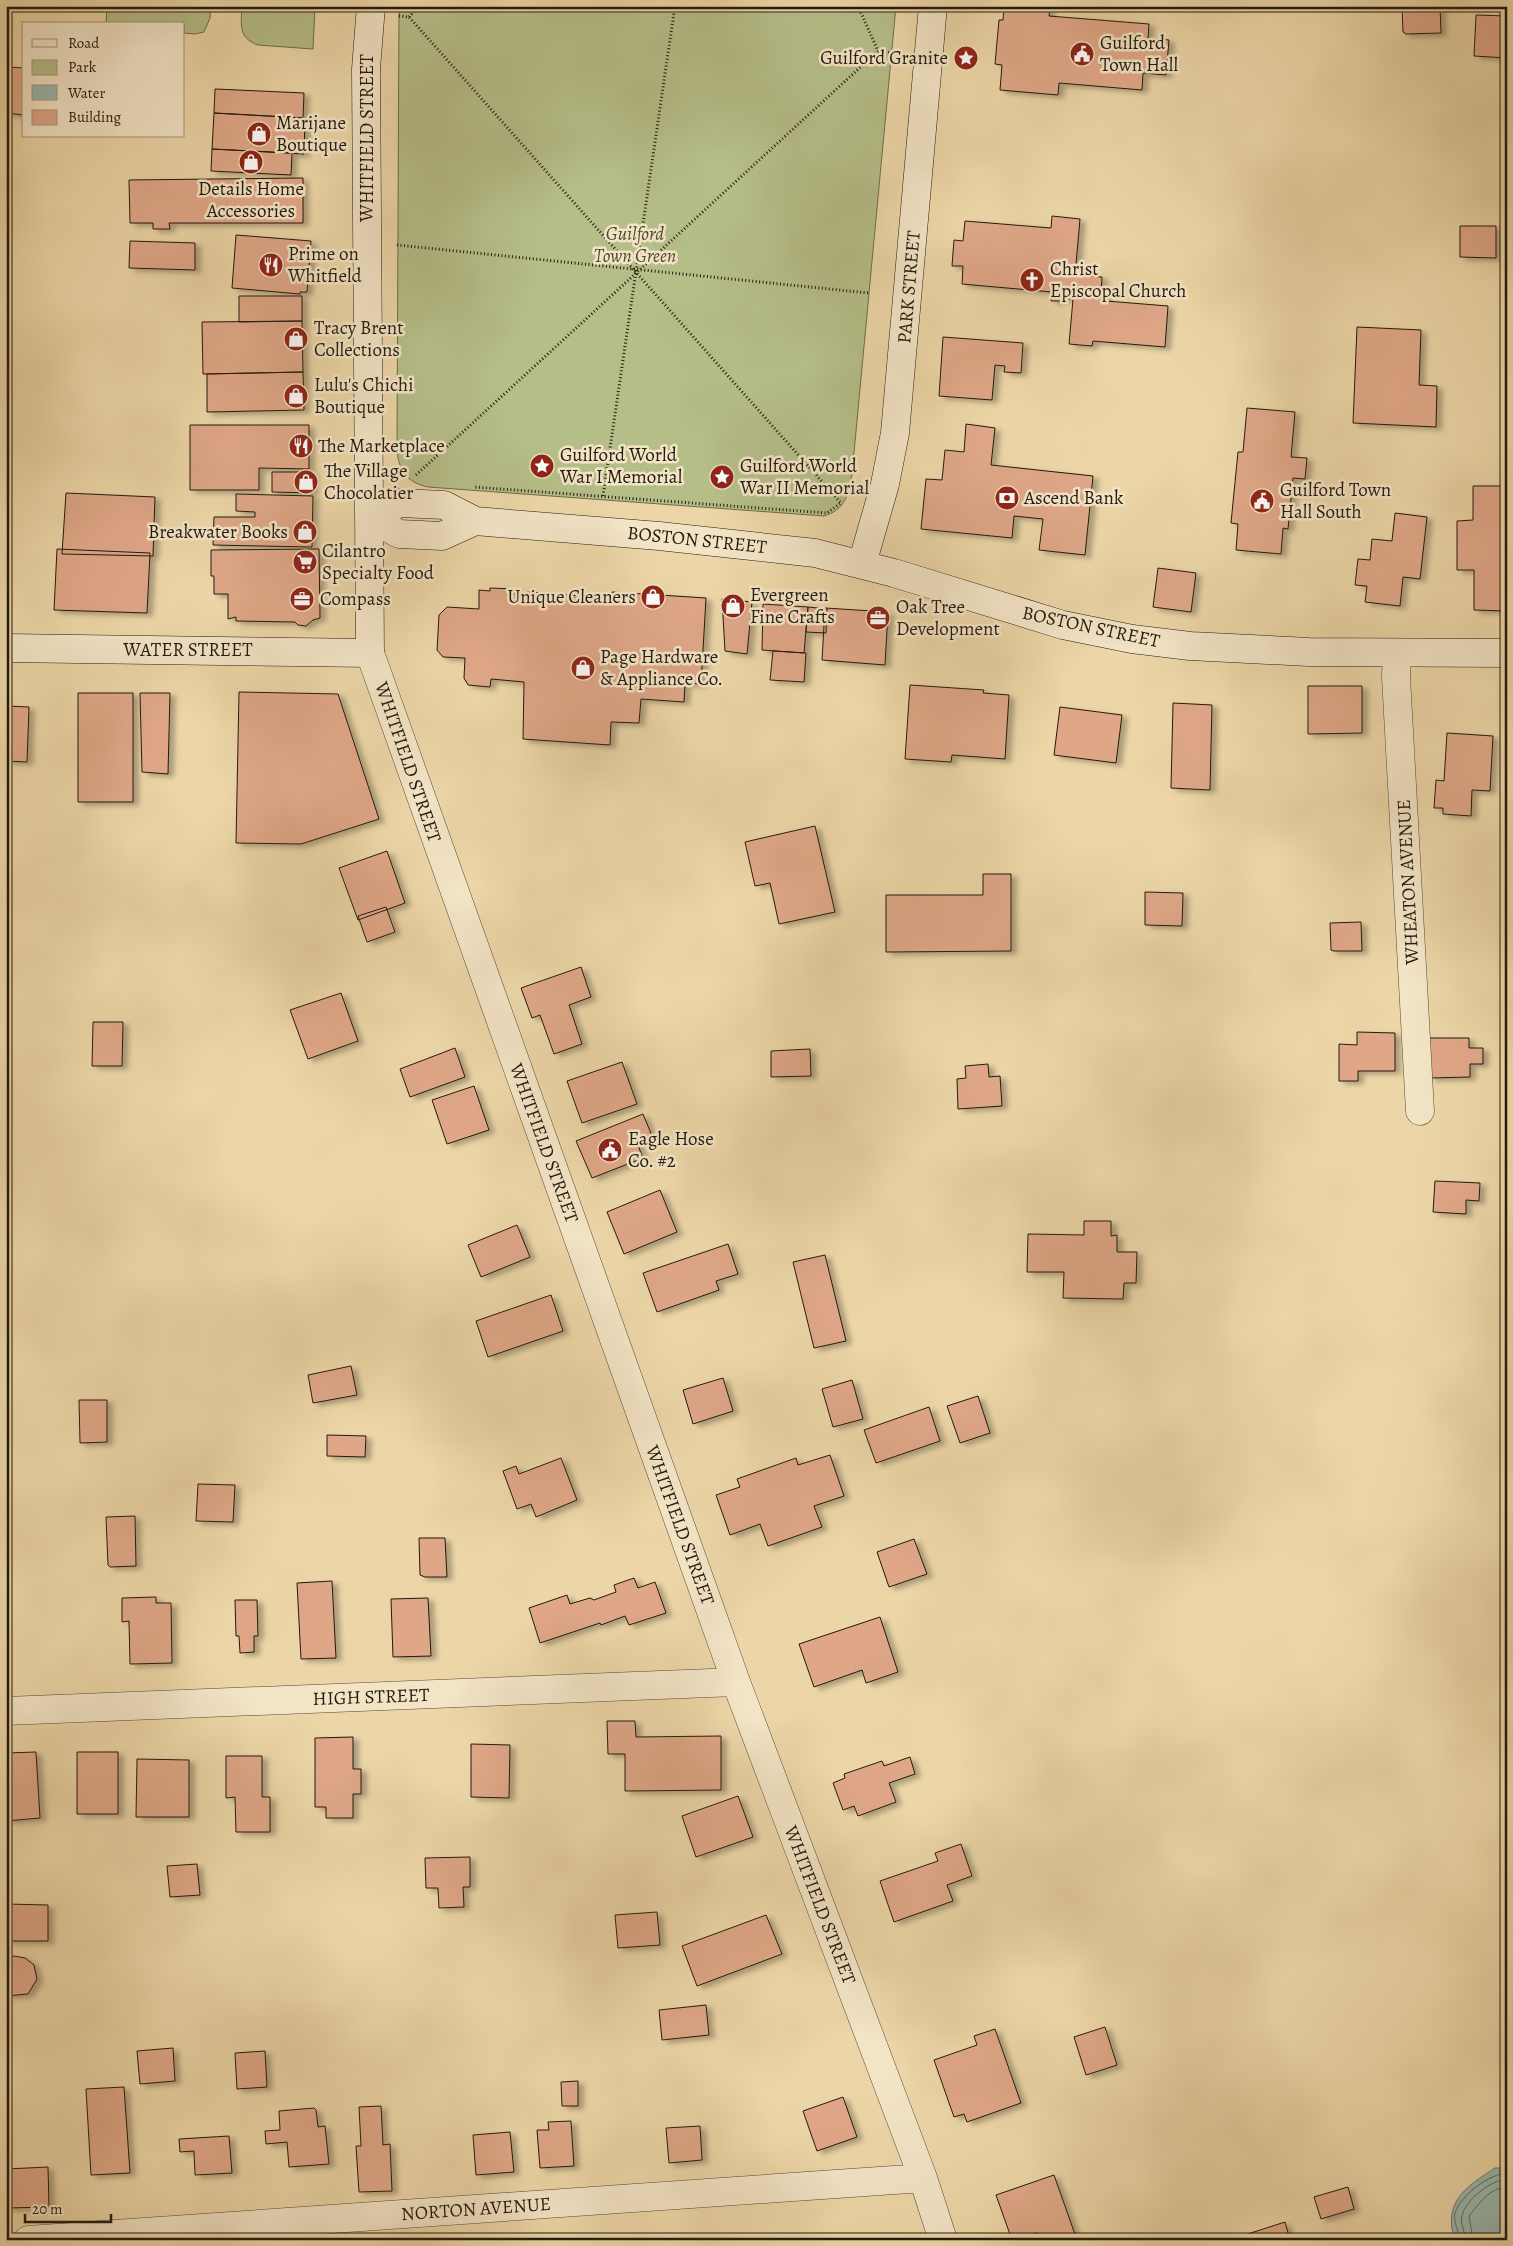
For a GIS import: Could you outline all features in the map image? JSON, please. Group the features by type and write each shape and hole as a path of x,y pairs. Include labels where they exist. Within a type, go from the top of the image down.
{"street":[{"name":"WHITFIELD STREET","path":"371,6 366,69 370,652 736,1682 924,2178 943,2240"},
{"name":"PARK STREET","path":"862,564 896,433 933,6"},
{"name":"BOSTON STREET","path":"369,517 399,534 442,536 475,522 719,542 814,553 862,564 1063,625 1132,639 1190,646 1507,653"},
{"name":"WATER STREET","path":"6,648 370,652"},
{"name":"WHEATON AVENUE","path":"1397,652 1396,677 1420,1110"},
{"name":"HIGH STREET","path":"6,1711 736,1682"},
{"name":"NORTON AVENUE","path":"28,2240 924,2178"}],"path":[{"path":"409,17 419,6"},
{"path":"603,496 675,6"},
{"path":"858,6 878,51"},
{"path":"397,16 409,17 840,503 827,513 466,486"},
{"path":"412,479 636,271 878,51"},
{"path":"878,51 892,53"},
{"path":"396,245 869,294"}],"green space":[{"path":"107,6 211,6 210,18 204,32 195,34 185,33 185,22 106,22"},
{"path":"242,6 315,6 313,49 258,45 252,42 242,30"},
{"name":"Guilford Town Green","path":"399,6 896,6 852,474 845,500 837,510 824,516 428,487 414,482 405,474 399,463 397,448"}],"water":[{"path":"1495,2168 1507,2168 1507,2240 1455,2240 1452,2215 1459,2197 1466,2189"}],"building":[{"name":"Guilford Town Hall","path":"1004,6 1050,6 1049,16 1149,24 1148,38 1169,40 1166,75 1143,73 1142,90 1059,83 1058,95 1000,90 1002,65 995,64 999,20 1003,20"},
{"path":"1402,6 1440,6 1441,33 1406,34 1403,32"},
{"path":"1476,15 1507,16 1507,58 1474,56"},
{"path":"6,67 22,68 22,115 6,113"},
{"path":"215,89 304,93 303,118 214,113"},
{"name":"Marijane Boutique","path":"214,113 305,118 304,154 212,149"},
{"name":"Details Home Accessories","path":"212,149 292,153 291,175 211,171"},
{"path":"303,178 303,223 169,223 170,229 153,229 153,223 130,223 129,180"},
{"name":"Christ Episcopal Church","path":"1052,216 1080,219 1075,275 1102,277 1101,296 1106,296 1106,301 1168,306 1165,347 1093,341 1092,346 1069,344 1073,299 1061,298 1061,301 1051,301 1052,292 962,284 963,266 952,266 954,240 963,241 965,221 1051,228"},
{"path":"1460,226 1496,226 1496,258 1460,257"},
{"name":"Prime on Whitfield","path":"236,235 311,241 307,292 300,292 300,294 232,288"},
{"path":"130,241 195,243 195,270 129,268"},
{"path":"239,296 302,296 302,321 239,322"},
{"path":"302,321 303,372 203,374 202,322"},
{"path":"1357,327 1421,330 1419,385 1437,386 1436,427 1353,423"},
{"path":"943,337 1023,343 1021,373 1004,372 1005,366 995,365 992,400 939,396"},
{"path":"303,372 304,410 207,412 207,374"},
{"name":"Guilford Town Hall South","path":"1247,408 1295,412 1291,457 1307,458 1305,479 1293,478 1288,529 1283,528 1281,554 1236,550 1238,524 1231,523 1238,452 1243,452"},
{"name":"Ascend Bank","path":"966,424 995,428 991,465 1093,476 1085,555 1039,550 1043,519 1014,516 1012,538 921,529 926,479 942,480 945,450 964,452"},
{"path":"190,425 309,425 309,469 259,468 259,490 190,490"},
{"path":"272,472 312,472 312,493 272,492"},
{"path":"1473,486 1507,486 1507,611 1474,610 1474,570 1457,570 1457,521 1473,520"},
{"path":"66,493 155,497 153,556 62,554"},
{"path":"236,494 313,496 312,547 213,545 214,517 255,517 255,512 236,511"},
{"path":"1395,513 1427,517 1420,579 1403,577 1400,606 1365,602 1367,586 1355,585 1358,559 1370,560 1372,539 1392,541"},
{"path":"57,549 150,553 147,613 54,610"},
{"path":"319,549 320,618 313,620 306,626 298,625 295,622 236,621 236,617 228,619 228,594 214,594 214,576 211,576 211,550"},
{"path":"1158,568 1196,573 1191,612 1153,607"},
{"name":"Page Hardware & Appliance Co.","path":"490,588 515,589 515,595 526,595 527,592 611,598 612,592 706,598 701,684 685,683 684,702 641,699 639,723 611,722 610,745 523,739 524,682 491,679 490,687 468,685 464,678 465,658 443,657 437,650 439,615 447,607 479,609 479,590 490,591"},
{"path":"722,599 752,602 747,654 725,651"},
{"path":"763,604 808,607 804,653 762,650"},
{"path":"808,607 827,609 826,633 806,632"},
{"path":"825,608 888,612 885,665 822,660"},
{"path":"773,651 806,653 804,682 770,680"},
{"path":"910,685 984,690 983,693 1009,695 1005,759 952,755 951,762 905,759"},
{"path":"1308,686 1362,686 1362,733 1308,734"},
{"path":"239,692 338,694 379,819 301,844 236,843"},
{"path":"78,693 133,693 133,802 78,802"},
{"path":"140,693 170,693 168,774 142,772"},
{"path":"1173,703 1212,705 1210,790 1171,788"},
{"path":"6,706 29,707 27,762 6,761"},
{"path":"1060,707 1122,715 1116,763 1054,755"},
{"path":"1447,733 1493,736 1490,791 1472,790 1471,816 1443,814 1443,808 1434,808 1436,780 1444,781"},
{"path":"815,826 835,912 779,924 770,883 755,886 745,842"},
{"path":"387,851 405,903 358,920 339,868"},
{"path":"983,874 1011,874 1011,951 886,952 886,895 983,895"},
{"path":"1145,892 1183,893 1182,926 1145,925"},
{"path":"386,907 395,932 367,942 358,916"},
{"path":"1361,922 1362,951 1331,950 1330,923"},
{"path":"581,967 591,997 569,1005 582,1044 554,1054 540,1015 532,1018 521,988"},
{"path":"341,993 358,1041 308,1059 290,1010"},
{"path":"93,1022 123,1022 122,1066 92,1066"},
{"path":"1357,1032 1395,1033 1395,1071 1358,1071 1358,1081 1339,1081 1339,1044 1357,1045"},
{"path":"1429,1038 1469,1038 1469,1048 1483,1048 1483,1064 1470,1064 1470,1077 1430,1078"},
{"path":"455,1048 465,1077 410,1097 400,1069"},
{"path":"810,1049 811,1076 771,1077 771,1051"},
{"path":"622,1062 637,1104 582,1123 567,1081"},
{"path":"988,1064 989,1077 1000,1076 1002,1106 958,1109 957,1079 966,1078 965,1066"},
{"path":"474,1086 489,1130 447,1144 432,1100"},
{"name":"Eagle Hose Co. #2","path":"643,1114 652,1136 637,1143 643,1158 592,1178 576,1141"},
{"path":"1435,1181 1480,1183 1479,1201 1466,1200 1466,1214 1433,1212"},
{"path":"660,1190 677,1232 624,1254 607,1212"},
{"path":"1084,1221 1111,1221 1111,1236 1117,1235 1117,1252 1137,1252 1136,1283 1124,1283 1123,1299 1063,1298 1064,1272 1027,1272 1028,1234 1084,1235"},
{"path":"517,1225 530,1257 481,1277 468,1245"},
{"path":"728,1244 738,1274 716,1281 719,1290 657,1312 643,1273"},
{"path":"825,1255 846,1341 814,1348 793,1262"},
{"path":"551,1295 563,1331 488,1357 476,1321"},
{"path":"351,1366 357,1395 313,1403 308,1375"},
{"path":"723,1378 733,1411 693,1424 683,1390"},
{"path":"852,1380 863,1419 833,1427 822,1389"},
{"path":"978,1396 990,1433 960,1443 947,1406"},
{"path":"79,1400 107,1400 107,1442 80,1443"},
{"path":"929,1407 940,1441 876,1463 864,1430"},
{"path":"327,1435 366,1436 365,1457 327,1456"},
{"path":"830,1455 844,1496 814,1506 822,1527 768,1546 760,1524 730,1535 716,1495 740,1487 737,1479 796,1458 798,1465"},
{"path":"561,1458 577,1500 536,1517 531,1504 517,1509 503,1471 516,1466 519,1474"},
{"path":"198,1484 235,1485 233,1522 196,1521"},
{"path":"135,1516 136,1566 110,1567 108,1565 106,1517"},
{"path":"419,1538 445,1538 447,1577 425,1577 420,1575"},
{"path":"914,1539 927,1574 889,1587 877,1552"},
{"path":"634,1578 638,1588 655,1582 666,1613 629,1625 625,1616 540,1643 529,1608 567,1595 570,1604 590,1598 594,1600 616,1592 614,1585"},
{"path":"332,1581 336,1658 301,1659 297,1583"},
{"path":"156,1597 156,1603 171,1603 172,1663 130,1664 129,1621 122,1622 122,1598"},
{"path":"428,1598 431,1656 393,1657 391,1599"},
{"path":"235,1600 257,1600 258,1636 254,1636 254,1652 240,1653 239,1636 236,1636"},
{"path":"880,1617 898,1672 866,1683 862,1670 814,1687 799,1644"},
{"path":"607,1721 635,1721 636,1737 721,1736 721,1790 625,1791 625,1754 608,1754"},
{"path":"353,1737 353,1769 361,1769 361,1794 353,1794 353,1818 326,1818 326,1807 315,1807 315,1738"},
{"path":"471,1744 510,1745 509,1798 471,1797"},
{"path":"36,1752 40,1818 6,1821 6,1753"},
{"path":"77,1752 118,1752 118,1814 77,1814"},
{"path":"226,1756 262,1756 262,1797 270,1797 270,1832 236,1832 235,1797 226,1798"},
{"path":"910,1757 915,1774 889,1783 896,1802 858,1816 854,1806 843,1810 833,1783 845,1778 844,1774 882,1761 884,1766"},
{"path":"137,1759 189,1760 189,1817 136,1817"},
{"path":"738,1796 753,1837 696,1857 682,1816"},
{"path":"961,1844 972,1876 947,1885 953,1901 894,1922 880,1881 938,1861 935,1853"},
{"path":"470,1857 470,1887 463,1887 464,1907 439,1908 438,1888 426,1888 425,1858"},
{"path":"197,1864 200,1895 170,1897 167,1866"},
{"path":"6,1904 48,1905 48,1941 6,1941"},
{"path":"657,1912 660,1945 618,1948 615,1915"},
{"path":"766,1915 782,1954 697,1986 682,1946"},
{"path":"14,1956 25,1958 34,1965 37,1979 28,1994 6,1996 6,1959"},
{"path":"706,2005 709,2035 662,2040 659,2010"},
{"path":"1105,2027 1117,2065 1086,2075 1074,2037"},
{"path":"995,2029 1021,2103 967,2122 964,2114 954,2117 934,2060 977,2045 974,2036"},
{"path":"173,2048 175,2081 140,2084 137,2051"},
{"path":"265,2051 267,2087 237,2089 235,2053"},
{"path":"578,2081 578,2106 562,2106 561,2082"},
{"path":"124,2087 130,2173 91,2175 86,2089"},
{"path":"843,2097 857,2137 817,2151 803,2111"},
{"path":"381,2106 383,2145 390,2144 392,2191 359,2192 356,2146 361,2146 359,2107"},
{"path":"314,2108 316,2110 318,2127 325,2126 329,2164 289,2167 287,2142 266,2144 265,2131 280,2130 279,2111"},
{"path":"571,2121 574,2166 540,2168 537,2130 549,2130 548,2122"},
{"path":"700,2126 702,2160 669,2163 666,2128"},
{"path":"510,2132 514,2172 476,2175 473,2135"},
{"path":"229,2136 232,2173 195,2175 194,2151 180,2152 179,2139"},
{"path":"48,2167 49,2207 6,2208 6,2169"},
{"path":"1054,2175 1077,2240 1039,2240 1037,2233 1012,2240 996,2195"},
{"path":"1348,2187 1354,2209 1321,2219 1314,2197"},
{"path":"1285,2222 1290,2240 1232,2239"}],"place":[{"name":"Guilford Town Hall","path":"1082,54"},
{"name":"Guilford Granite","path":"966,58"},
{"name":"Marijane Boutique","path":"259,134"},
{"name":"Details Home Accessories","path":"251,162"},
{"name":"Prime on Whitfield","path":"271,265"},
{"name":"Christ Episcopal Church","path":"1032,280"},
{"name":"Tracy Brent Collections","path":"296,339"},
{"name":"Lulu's Chichi Boutique","path":"296,396"},
{"name":"The Marketplace","path":"301,446"},
{"name":"Guilford World War I Memorial","path":"542,466"},
{"name":"Guilford World War II Memorial","path":"722,477"},
{"name":"The Village Chocolatier","path":"306,482"},
{"name":"Ascend Bank","path":"1007,498"},
{"name":"Guilford Town Hall South","path":"1262,501"},
{"name":"Breakwater Books","path":"305,532"},
{"name":"Cilantro Specialty Food","path":"305,562"},
{"name":"Unique Cleaners","path":"653,597"},
{"name":"Compass","path":"302,599"},
{"name":"Evergreen Fine Crafts","path":"733,606"},
{"name":"Oak Tree Development","path":"878,618"},
{"name":"Page Hardware & Appliance Co.","path":"583,668"},
{"name":"Eagle Hose Co. #2","path":"610,1150"}]}
